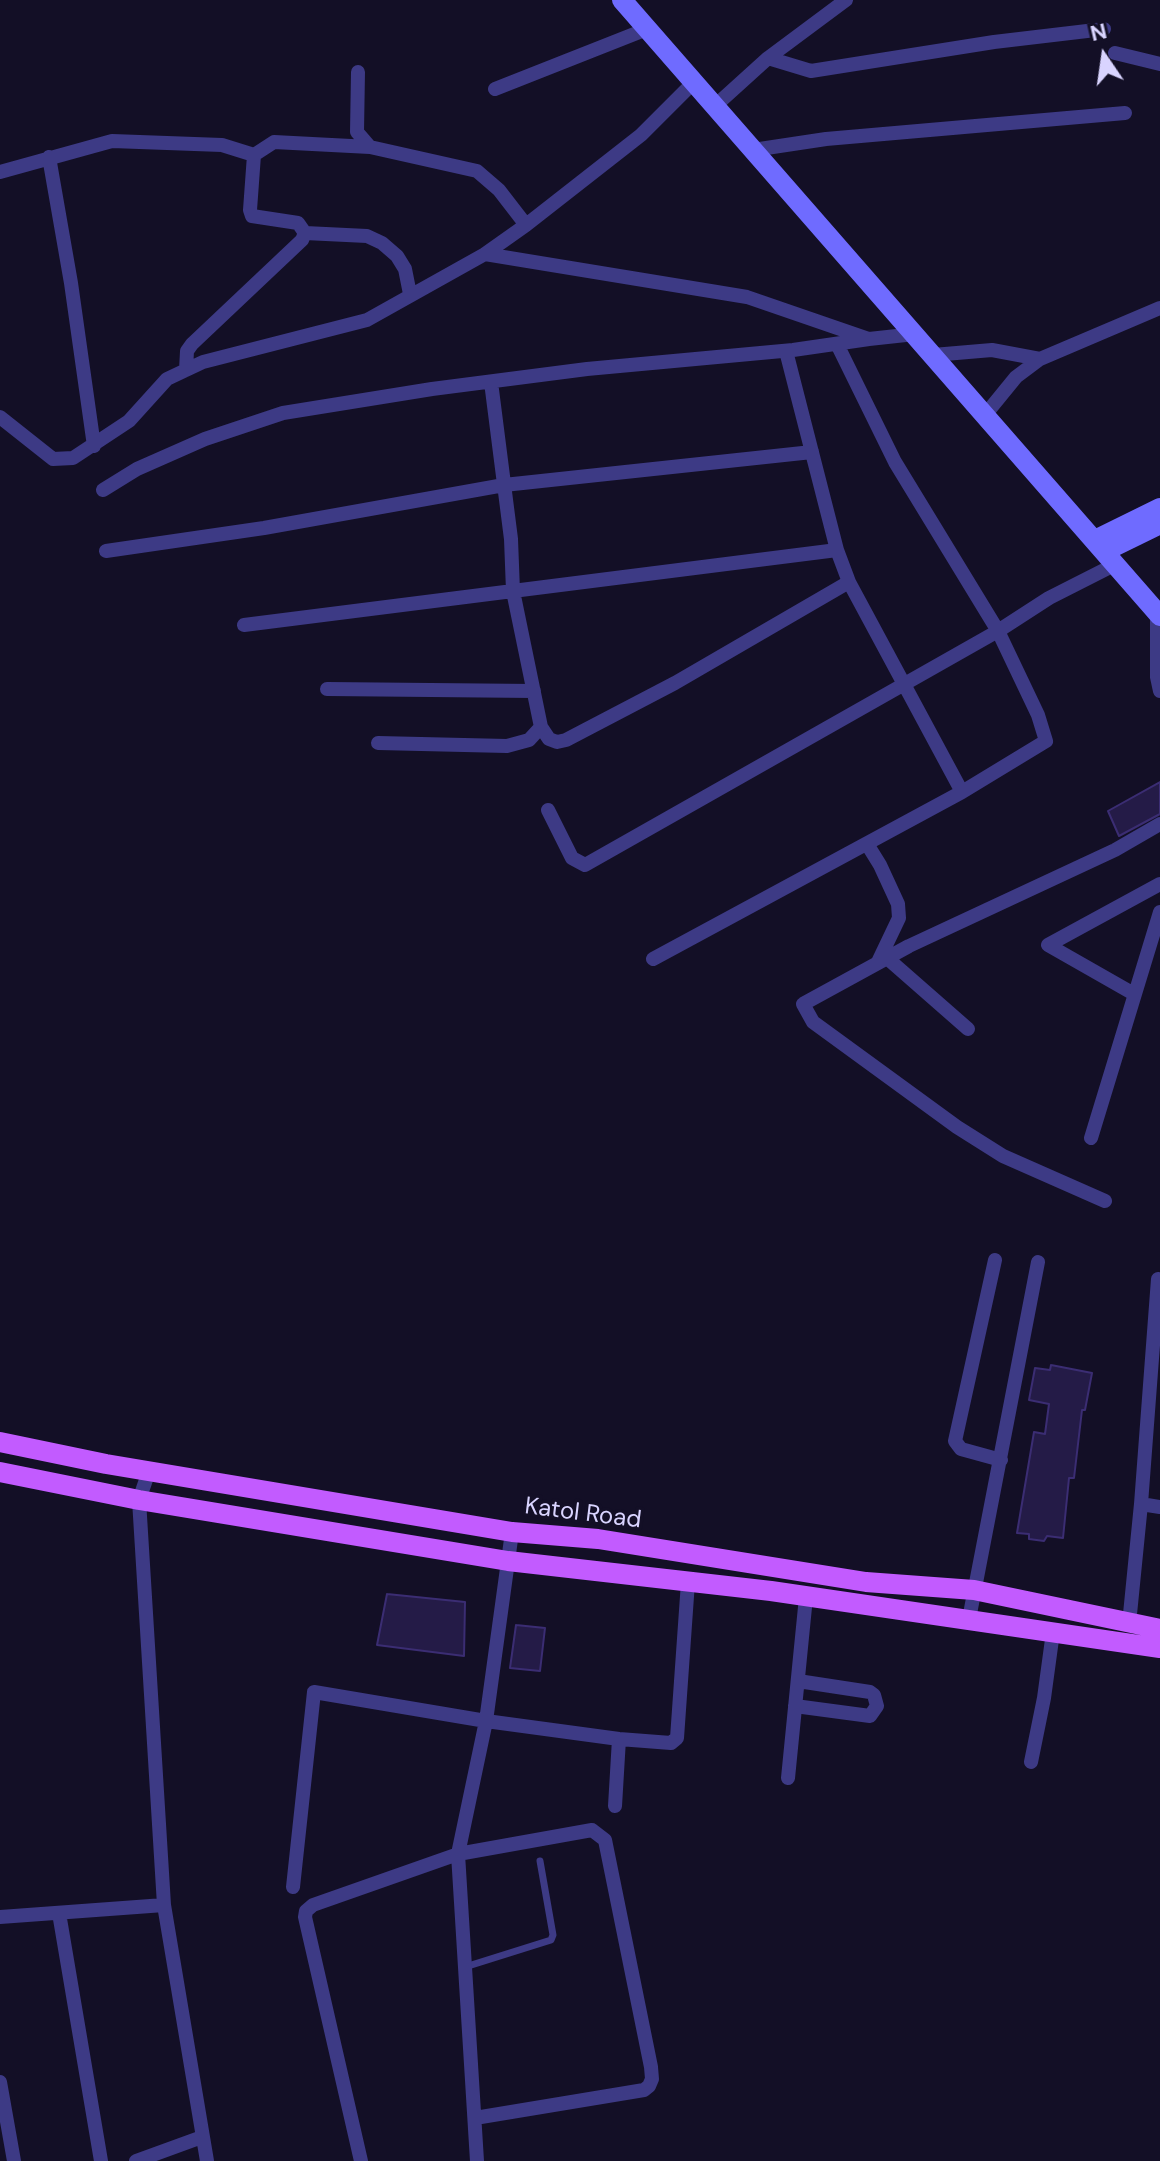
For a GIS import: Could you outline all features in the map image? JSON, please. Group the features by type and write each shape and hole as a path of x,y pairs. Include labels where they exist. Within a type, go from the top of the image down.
{"main road":[{"name":"Katol Road","path":"0,1442 149,1471 512,1532 598,1539 866,1582 974,1590 1160,1629"},
{"path":"0,1472 139,1500 508,1561 806,1597 1160,1648"}],"street":[{"path":"622,0 1159,614 1157,677 1160,691"},
{"path":"715,106 768,58 846,0"},
{"path":"495,89 647,29"},
{"path":"768,58 811,71 994,42 1104,29"},
{"path":"1115,53 1160,64"},
{"path":"358,72 357,132 370,147"},
{"path":"0,417 53,459 73,458 129,421 167,379 203,362 367,320 485,254 526,225 641,135 694,82"},
{"path":"753,150 826,139 1125,113"},
{"path":"0,172 112,141 222,145 254,155"},
{"path":"254,155 274,142 370,147 477,171 499,190 526,225"},
{"path":"254,155 252,216 298,223 305,233"},
{"path":"49,157 94,446"},
{"path":"305,233 367,236 382,243 397,256 405,269 410,294"},
{"path":"186,370 187,351 192,344 302,240 305,233"},
{"path":"485,254 747,297 869,339"},
{"path":"985,415 1016,377 1040,359 1160,308"},
{"path":"103,490 137,469 205,439 283,413 587,369 786,351 915,334"},
{"path":"653,959 962,792 1046,741 1028,692 998,631 895,462 837,344"},
{"path":"933,355 992,350 1040,359"},
{"path":"786,351 837,550 849,582 962,792"},
{"path":"491,382 511,539 513,591 541,727 549,739 557,742 566,740 675,683 849,582"},
{"path":"106,551 264,528 504,485 812,452"},
{"path":"548,810 572,858 585,865 998,631 1049,598 1160,508"},
{"path":"1105,552 1160,524"},
{"path":"244,625 837,550"},
{"path":"327,689 534,691"},
{"path":"378,743 507,746 529,740 541,727"},
{"path":"1105,1201 1003,1156 957,1127 813,1022 803,1004 882,960 1115,850 1160,824"},
{"path":"867,844 898,904 899,918 882,960"},
{"path":"1134,994 1048,945 1160,884"},
{"path":"1091,1138 1160,912"},
{"path":"882,960 968,1029"},
{"path":"995,1260 955,1441 961,1449 1001,1460"},
{"path":"969,1619 1038,1262"},
{"path":"1129,1624 1158,1279"},
{"path":"149,1471 139,1500 164,1905 207,2161"},
{"path":"1141,1504 1160,1507"},
{"path":"477,2161 458,1854 486,1721 512,1532"},
{"path":"293,1887 314,1692 486,1721 671,1743 677,1738 688,1582"},
{"path":"788,1778 806,1597"},
{"path":"1031,1762 1053,1632"},
{"path":"795,1706 870,1716 877,1706 870,1692 798,1681"},
{"path":"615,1806 619,1739"},
{"path":"361,2161 306,1911 313,1905 458,1854 592,1830 605,1840 652,2079 644,2090 475,2118"},
{"path":"0,1917 164,1905"},
{"path":"59,1913 101,2161"},
{"path":"0,2082 14,2161"},
{"path":"136,2161 202,2137"}],"lane":[{"path":"465,1967 551,1940 553,1935 540,1861"}],"building":[{"path":"1160,782 1160,814 1119,836 1108,811"},
{"path":"1051,1365 1092,1373 1085,1410 1082,1410 1074,1478 1069,1478 1063,1538 1047,1536 1044,1541 1029,1539 1029,1534 1017,1533 1034,1432 1045,1434 1049,1404 1029,1400 1035,1368 1050,1370"},
{"path":"387,1594 465,1602 464,1656 377,1645"},
{"path":"516,1625 545,1628 540,1671 510,1668"}]}
